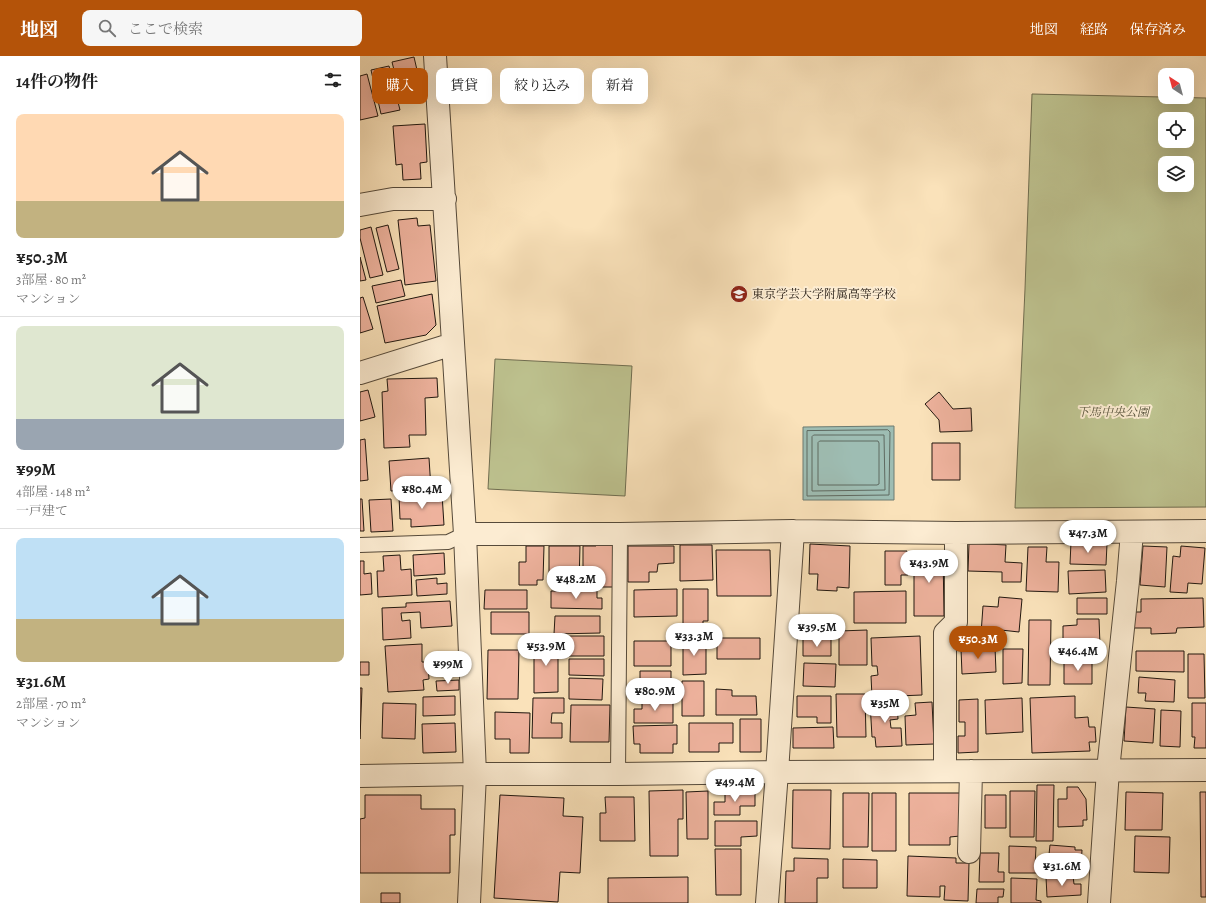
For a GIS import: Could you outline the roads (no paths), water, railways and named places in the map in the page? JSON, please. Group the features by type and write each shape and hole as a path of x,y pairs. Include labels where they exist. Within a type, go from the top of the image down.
{"street":[{"path":"434,56 466,534 475,774 469,903"},
{"path":"360,205 392,199 444,198"},
{"path":"360,373 453,344"},
{"path":"466,534 620,534 793,531 1206,531"},
{"path":"767,903 793,531"},
{"path":"945,771 945,633 956,622 956,532"},
{"path":"1099,903 1108,770 1114,724 1132,532"},
{"path":"360,776 1206,770"},
{"path":"969,852 971,771"}],"lane":[{"path":"360,545 448,542 466,534"},
{"path":"618,774 620,534"}],"water":[{"path":"894,426 894,500 803,500 803,427"}],"place":[{"name":"東京学芸大学附属高等学校","path":"739,294"}],"park label":[{"name":"下馬中央公園","path":"1113,412"}]}
